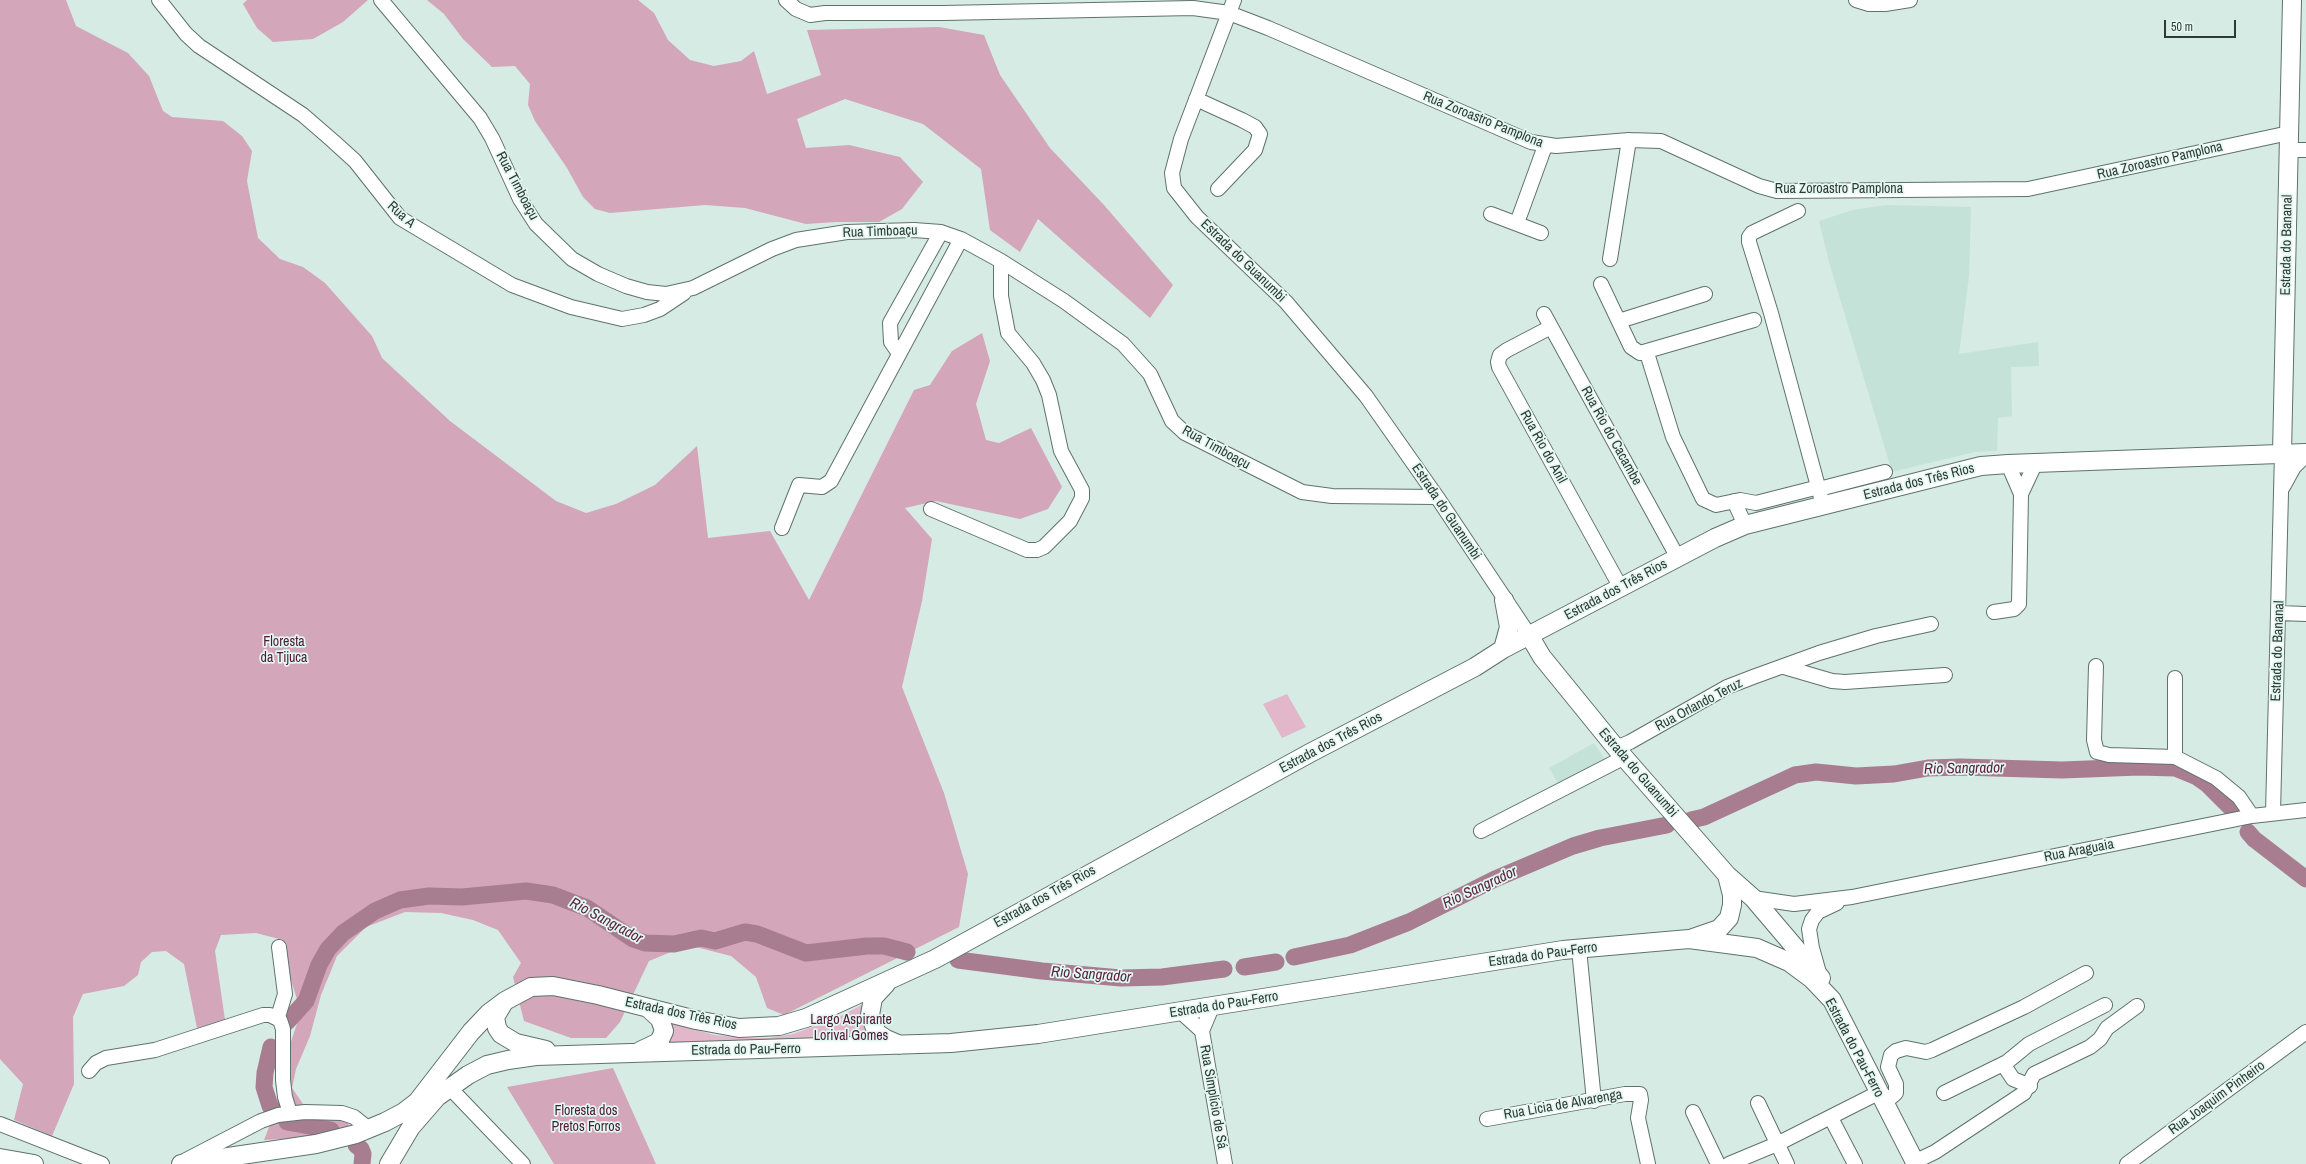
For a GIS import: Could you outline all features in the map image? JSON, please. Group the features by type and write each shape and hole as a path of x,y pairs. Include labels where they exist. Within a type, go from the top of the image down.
{"main road":[{"name":"Estrada do Bananal","path":"2282,453 2295,144 2292,0"},
{"name":"Estrada dos Três Rios","path":"393,1162 422,1105 471,1032 489,1013 505,1001 531,987 545,986 598,995 733,1027 771,1027 806,1018 890,981 935,959 1529,635 1622,588 1715,538 1818,494 1981,466 2036,462 2282,453 2306,454"},
{"path":"1504,600 1509,627 1500,651 1518,650 1532,652 1542,657 1542,649 1547,637 1569,615"},
{"name":"Estrada do Guanumbi","path":"1529,635 1542,657 1620,752 1727,875 1753,898 1819,973 1832,1000"},
{"path":"1689,939 1712,932 1725,924 1729,918 1732,905 1727,875"},
{"name":"Estrada do Pau-Ferro","path":"422,1105 487,1065 536,1056 903,1046 951,1043 1038,1034 1579,949 1689,939 1744,946 1770,953 1803,971 1832,1000 1915,1163"},
{"path":"890,981 873,998 870,1015 874,1029 881,1037 903,1046"},
{"path":"505,1001 495,1017 497,1028 501,1034 516,1043 571,1054"},
{"path":"636,1053 659,1042 663,1037 663,1025 660,1019 648,1008"},
{"path":"180,1164 316,1144 370,1129 422,1105"},
{"path":"0,1158 34,1164"}],"street":[{"name":"Rua A","path":"159,0 186,34 199,46 303,115 333,141 355,161 400,218 512,285 571,307 622,319 644,316 660,309 693,288"},
{"name":"Rua Timboaçu","path":"381,0 480,118 520,199 536,224 572,260 626,286 666,294 693,288 772,249 796,240 847,232 914,230 941,232 961,239 1001,260 1064,301 1123,344 1150,374 1172,421 1185,433 1302,492 1332,496 1437,496"},
{"path":"786,0 796,9 810,15 825,12 944,6 1193,8 1228,13"},
{"name":"Estrada do Guanumbi","path":"1234,0 1181,139 1172,173 1174,188 1197,216 1286,302 1366,396 1437,496 1504,600 1529,635"},
{"path":"1856,0 1869,4 1885,4 1910,0"},
{"name":"Rua Zoroastro Pamplona","path":"1228,13 1268,28 1515,135 1545,146 1629,140 1661,141 1759,186 1777,191 2028,189 2295,144"},
{"path":"1196,100 1249,123 1255,127 1260,134 1255,150 1218,189"},
{"path":"1610,259 1629,140"},
{"path":"1517,223 1545,146"},
{"path":"1798,211 1752,233 1749,237 1749,242 1771,313 1818,494"},
{"path":"1491,214 1541,233"},
{"path":"898,352 890,342 890,323 941,232"},
{"path":"782,528 799,485 804,484 822,487 831,481 898,352 961,239"},
{"path":"931,509 1026,550 1037,550 1044,547 1070,521 1082,498 1082,490 1061,451 1049,396 1043,380 1033,363 1008,333 1001,296 1001,260"},
{"path":"1601,284 1631,347 1640,353 1754,320"},
{"path":"1618,321 1705,294"},
{"name":"Rua Rio do Cacambe","path":"1544,314 1678,558"},
{"name":"Rua Rio do Anil","path":"1551,327 1500,355 1499,367 1622,588"},
{"path":"1647,352 1673,437 1703,499 1716,505 1734,501 1756,503 1818,494 1885,472"},
{"name":"Estrada do Bananal","path":"2273,813 2282,453"},
{"name":"Estrada do Bananal","path":"2282,490 2294,467 2306,454"},
{"path":"1994,612 2014,609 2019,604 2021,494 2036,462"},
{"path":"2008,464 2021,494"},
{"path":"1734,501 1745,525"},
{"path":"2279,613 2306,614"},
{"name":"Rua Orlando Teruz","path":"1481,831 1620,752 1630,742 1727,688 1819,653 1876,636 1931,624"},
{"path":"2096,666 2094,740 2096,752 2109,756 2175,757 2216,778 2239,797 2252,816"},
{"path":"1784,667 1832,681 1845,682 1945,675"},
{"path":"2175,678 2175,757"},
{"name":"Rua Araguaia","path":"1753,898 1794,904 1852,897 2252,816 2306,810"},
{"name":"Rua Araguaia","path":"1819,973 1810,937 1812,920 1818,912 1852,897"},
{"path":"279,947 285,994 278,1017 283,1029 283,1080 285,1097 290,1113"},
{"path":"1579,949 1594,1101"},
{"path":"1729,1164 1777,1144 1831,1118 1896,1092 1896,1084 1888,1067 1891,1055 1896,1051 1906,1048 1926,1052 1932,1050 2024,1007 2086,973"},
{"path":"1944,1094 2003,1064 2029,1044 2105,1005"},
{"path":"1915,1163 1935,1152 2024,1093 2030,1086 2030,1079 2034,1074 2090,1047 2100,1039 2107,1028 2137,1006"},
{"name":"Rua Simplício de Sá","path":"1212,1007 1202,1031 1225,1164"},
{"name":"Rua Simplício de Sá","path":"1181,1012 1202,1031"},
{"path":"89,1071 96,1063 106,1058 155,1050 263,1015 278,1017"},
{"name":"Rua Joaquim Pinheiro","path":"2127,1164 2306,1032"},
{"path":"2003,1064 2013,1078 2030,1086"},
{"path":"449,1087 523,1164"},
{"name":"Rua Licia de Alvarenga","path":"1487,1118 1594,1101 1625,1094 1640,1094 1642,1100 1638,1118 1648,1164"},
{"path":"1758,1103 1788,1164"},
{"path":"180,1164 260,1121 290,1113 342,1112 354,1117 370,1129"},
{"path":"1693,1112 1718,1164"},
{"path":"1831,1118 1854,1164"},
{"path":"0,1124 102,1164"}],"shaded area":[{"path":"1886,205 1971,207 1969,276 1959,354 2038,342 2039,366 2011,367 2012,416 1998,418 1997,451 1974,452 1892,472 1829,262 1819,221 1853,210"},
{"path":"1594,743 1608,764 1561,788 1549,768"}],"green space":[{"name":"Floresta da Tijuca","path":"0,0 66,0 76,26 128,53 149,76 163,111 172,117 223,121 242,136 252,151 247,181 258,238 280,259 303,267 325,283 372,336 382,358 450,421 556,501 586,513 616,504 655,485 697,446 708,538 770,531 809,600 914,390 930,385 952,351 982,333 990,361 976,404 986,440 999,443 1031,428 1062,487 1048,509 1020,519 936,501 905,508 932,539 922,601 902,687 944,793 968,874 959,927 784,1015 767,1008 756,977 731,956 688,945 649,961 620,1022 606,1038 571,1038 524,1021 513,977 521,963 498,930 473,920 441,913 405,912 366,927 337,956 321,995 310,1036 296,1069 292,1088 303,1104 313,1112 347,1111 349,1128 298,1138 264,1140 277,1107 278,1080 301,1012 290,977 283,940 256,933 221,935 215,951 225,1020 197,1028 184,964 166,951 152,952 141,962 138,975 124,986 83,994 73,1017 74,1084 52,1136 14,1120 23,1084 0,1059"},
{"path":"247,0 368,0 343,22 313,39 273,42 257,28 243,4"},
{"path":"427,0 638,0 654,13 668,40 690,60 714,66 741,61 754,51 767,94 821,75 807,30 939,27 984,35 1000,75 1050,148 1104,205 1173,285 1150,318 1038,219 1020,252 990,230 981,169 923,124 845,99 797,119 806,148 849,145 900,157 923,182 902,209 879,222 806,224 745,208 705,205 610,213 595,209 583,197 567,168 535,121 528,105 530,84 515,66 492,67 463,39 444,14"},
{"path":"1287,694 1306,727 1282,738 1263,704"},
{"name":"Largo Aspirante Lorival Gomes","path":"869,1001 870,1038 662,1048 670,1022 714,1035 744,1038 769,1038 793,1034 815,1026 843,1015"},
{"name":"Floresta dos Pretos Forros","path":"613,1068 656,1164 554,1164 507,1087"}],"waterway":[{"name":"Rio Sangrador","path":"1691,820 1704,817 1795,775 1816,772 1856,776 1894,774 1928,768 1961,767 2062,770 2139,767 2175,768 2197,777 2207,784 2233,810"},
{"name":"Rio Sangrador","path":"1294,957 1350,945 1409,922 1495,879 1573,846 1600,838 1667,825"},
{"name":"Rio Sangrador","path":"2248,832 2254,839 2306,879"},
{"name":"Rio Sangrador","path":"287,1022 306,1001 319,965 328,949 343,933 375,911 400,900 429,896 462,897 526,891 553,895 587,908 633,939 645,943 674,944 701,938 715,941 745,932 757,934 806,953 867,946 884,946 907,952"},
{"name":"Rio Sangrador","path":"958,960 1042,971 1121,978 1162,977 1224,969"},
{"name":"Rio Sangrador","path":"1244,967 1276,962"},
{"name":"Rio Sangrador","path":"271,1047 265,1073 264,1087 270,1106 277,1115"},
{"name":"Rio Sangrador","path":"287,1122 331,1130"},
{"name":"Rio Sangrador","path":"356,1145 361,1149 363,1154 362,1164"}]}
